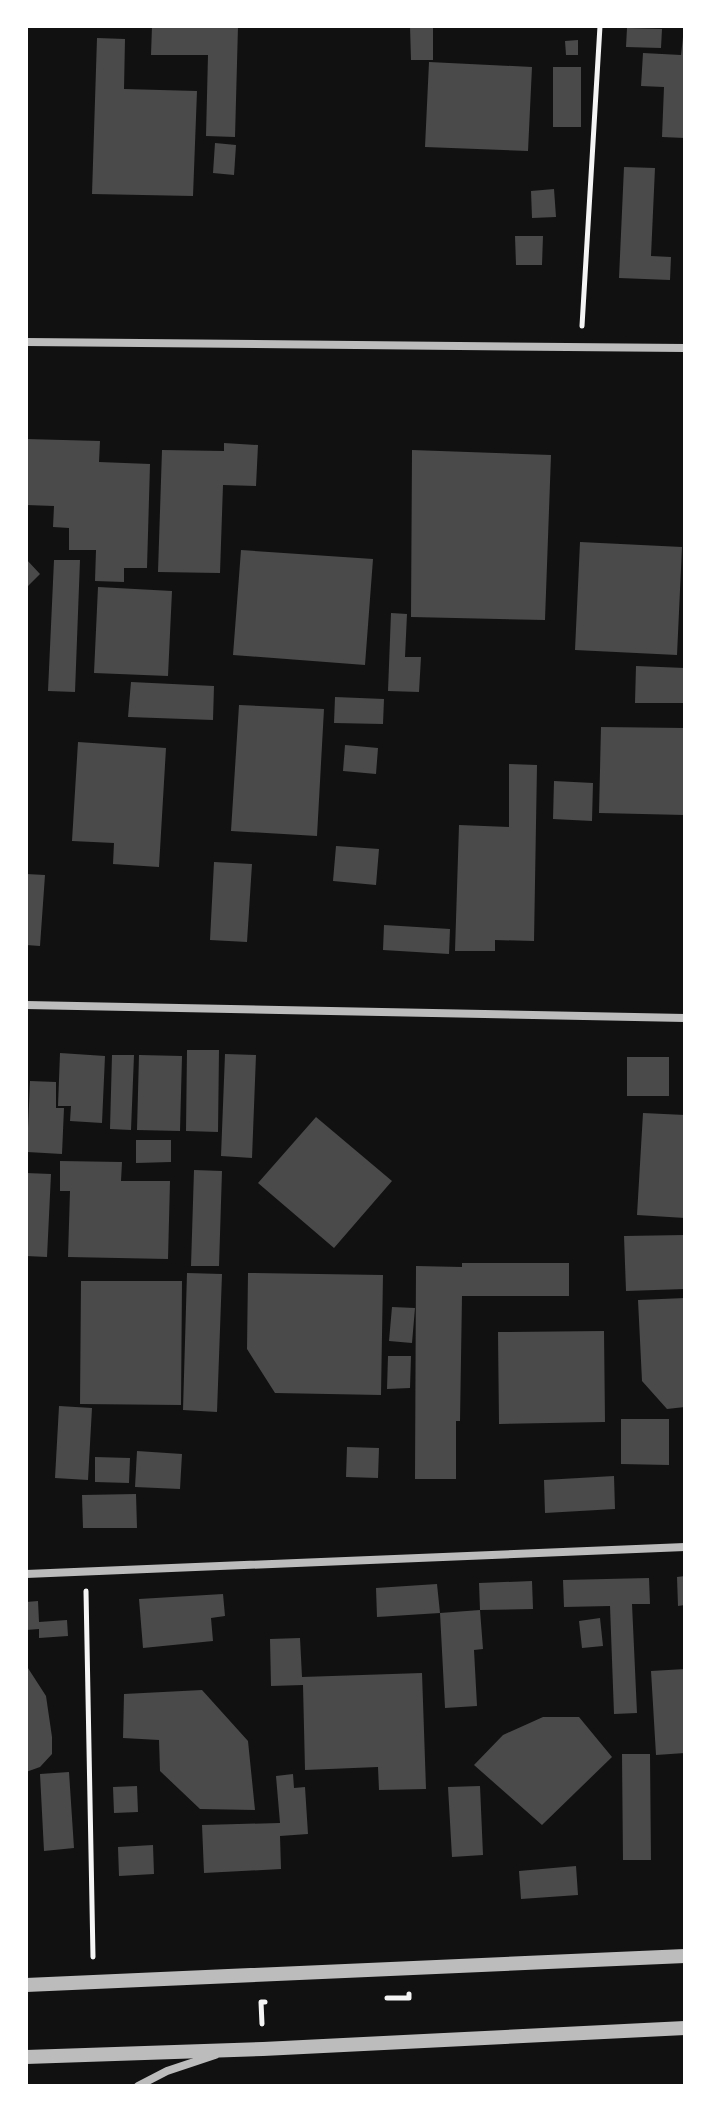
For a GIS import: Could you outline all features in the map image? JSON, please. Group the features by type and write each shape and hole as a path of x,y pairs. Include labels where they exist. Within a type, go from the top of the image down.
{"street":[{"path":"26,342 685,348"},
{"path":"26,1005 685,1018"},
{"path":"26,1574 685,1547"},
{"path":"26,1985 685,1956"},
{"path":"26,2057 263,2049 685,2028"},
{"path":"138,2086 167,2071 230,2050"}],"path":[{"path":"581,347 600,26"},
{"path":"86,1571 94,1982"},
{"path":"380,1998 409,1998 409,1968"},
{"path":"263,2049 261,2002 276,2001"}],"building":[{"path":"152,26 238,26 235,137 206,136 208,55 151,55"},
{"path":"410,26 433,26 433,60 411,60"},
{"path":"627,28 662,29 661,48 626,47"},
{"path":"683,37 685,138 662,137 664,87 641,86 643,53 681,55"},
{"path":"97,38 125,39 124,89 197,91 193,196 92,194"},
{"path":"578,40 578,55 566,55 565,41"},
{"path":"429,62 532,67 528,151 425,147"},
{"path":"553,67 581,67 581,127 553,127"},
{"path":"215,143 236,145 234,175 213,173"},
{"path":"624,167 655,168 651,256 671,257 670,280 619,278"},
{"path":"554,189 556,217 532,218 531,191"},
{"path":"515,236 543,236 542,265 516,265"},
{"path":"26,439 100,441 99,462 150,464 147,568 124,568 124,582 95,581 96,550 69,550 69,528 53,527 54,506 26,505"},
{"path":"224,443 258,445 256,486 223,485 220,573 158,572 162,450 224,451"},
{"path":"412,450 551,455 545,620 411,617"},
{"path":"580,542 682,547 677,655 575,650"},
{"path":"241,550 373,559 365,665 233,655"},
{"path":"26,559 40,574 26,588"},
{"path":"54,560 80,560 75,692 48,691"},
{"path":"98,587 172,591 168,676 94,673"},
{"path":"391,613 407,614 405,657 421,657 419,692 388,691"},
{"path":"636,666 685,668 685,703 635,703"},
{"path":"131,682 214,686 213,720 128,717"},
{"path":"335,697 384,699 383,724 334,723"},
{"path":"239,705 324,709 317,836 231,831"},
{"path":"601,727 685,728 685,815 599,813"},
{"path":"78,742 166,748 159,867 113,864 114,843 72,841"},
{"path":"345,745 378,748 376,774 343,771"},
{"path":"509,764 537,765 534,941 495,940 495,951 455,951 459,825 509,827"},
{"path":"554,781 593,783 592,821 553,819"},
{"path":"336,846 379,849 376,885 333,881"},
{"path":"214,862 252,864 247,942 210,940"},
{"path":"26,874 45,875 40,946 26,945"},
{"path":"384,925 450,929 449,954 383,950"},
{"path":"187,1050 219,1050 218,1132 186,1131"},
{"path":"60,1053 105,1056 102,1123 70,1121 71,1106 58,1106"},
{"path":"225,1054 256,1055 252,1158 221,1156"},
{"path":"112,1055 134,1055 131,1130 110,1129"},
{"path":"139,1055 182,1056 180,1131 137,1130"},
{"path":"627,1057 669,1057 669,1096 627,1096"},
{"path":"30,1081 56,1082 56,1108 64,1108 62,1154 27,1152"},
{"path":"643,1113 685,1115 685,1218 637,1215"},
{"path":"316,1117 392,1181 334,1248 258,1183"},
{"path":"136,1140 171,1140 171,1162 136,1163"},
{"path":"60,1161 122,1162 121,1181 170,1181 168,1259 68,1257 70,1191 60,1191"},
{"path":"194,1170 222,1171 219,1266 191,1266"},
{"path":"26,1173 51,1174 47,1257 26,1256"},
{"path":"685,1235 685,1289 626,1291 624,1236"},
{"path":"462,1263 569,1263 569,1296 462,1296 456,1479 415,1479 416,1266 462,1267"},
{"path":"187,1273 222,1274 217,1412 183,1410"},
{"path":"248,1273 383,1275 381,1395 275,1393 247,1349"},
{"path":"81,1281 182,1281 181,1405 80,1404"},
{"path":"685,1298 685,1407 667,1409 642,1381 638,1300"},
{"path":"392,1307 415,1308 412,1343 389,1341"},
{"path":"604,1331 605,1422 499,1424 498,1332"},
{"path":"388,1356 411,1356 410,1388 387,1389"},
{"path":"59,1406 92,1408 88,1480 55,1478"},
{"path":"621,1419 669,1419 669,1465 621,1464"},
{"path":"347,1447 379,1448 378,1478 346,1477"},
{"path":"137,1451 182,1454 180,1489 135,1487"},
{"path":"95,1457 130,1458 129,1483 95,1482"},
{"path":"614,1476 615,1509 545,1513 544,1480"},
{"path":"136,1494 137,1528 83,1528 82,1495"},
{"path":"685,1576 685,1605 678,1606 677,1577"},
{"path":"649,1578 650,1604 632,1604 637,1713 614,1714 610,1606 564,1607 563,1580"},
{"path":"532,1581 533,1609 480,1610 479,1583"},
{"path":"437,1584 440,1613 377,1617 376,1588"},
{"path":"223,1594 225,1616 211,1618 213,1641 143,1648 139,1599"},
{"path":"38,1601 39,1622 67,1620 68,1636 39,1638 39,1629 26,1630 26,1602"},
{"path":"480,1610 483,1649 474,1650 477,1706 445,1708 440,1613"},
{"path":"600,1618 603,1646 582,1648 579,1621"},
{"path":"300,1638 302,1677 422,1673 426,1789 379,1790 378,1767 305,1770 303,1685 271,1686 270,1639"},
{"path":"26,1665 46,1696 52,1754 40,1767 26,1772"},
{"path":"685,1669 685,1753 656,1755 651,1671"},
{"path":"202,1690 248,1741 255,1810 200,1809 160,1771 159,1740 123,1738 124,1694"},
{"path":"543,1717 579,1717 612,1757 542,1825 474,1765 503,1735"},
{"path":"622,1754 650,1754 651,1860 623,1860"},
{"path":"69,1772 74,1848 44,1851 40,1774"},
{"path":"293,1774 294,1788 305,1787 308,1834 280,1836 281,1869 204,1873 202,1825 280,1823 276,1776"},
{"path":"137,1786 138,1812 114,1813 113,1787"},
{"path":"480,1786 483,1855 452,1857 448,1787"},
{"path":"153,1845 154,1874 119,1876 118,1847"},
{"path":"576,1866 578,1895 521,1899 519,1871"}]}
